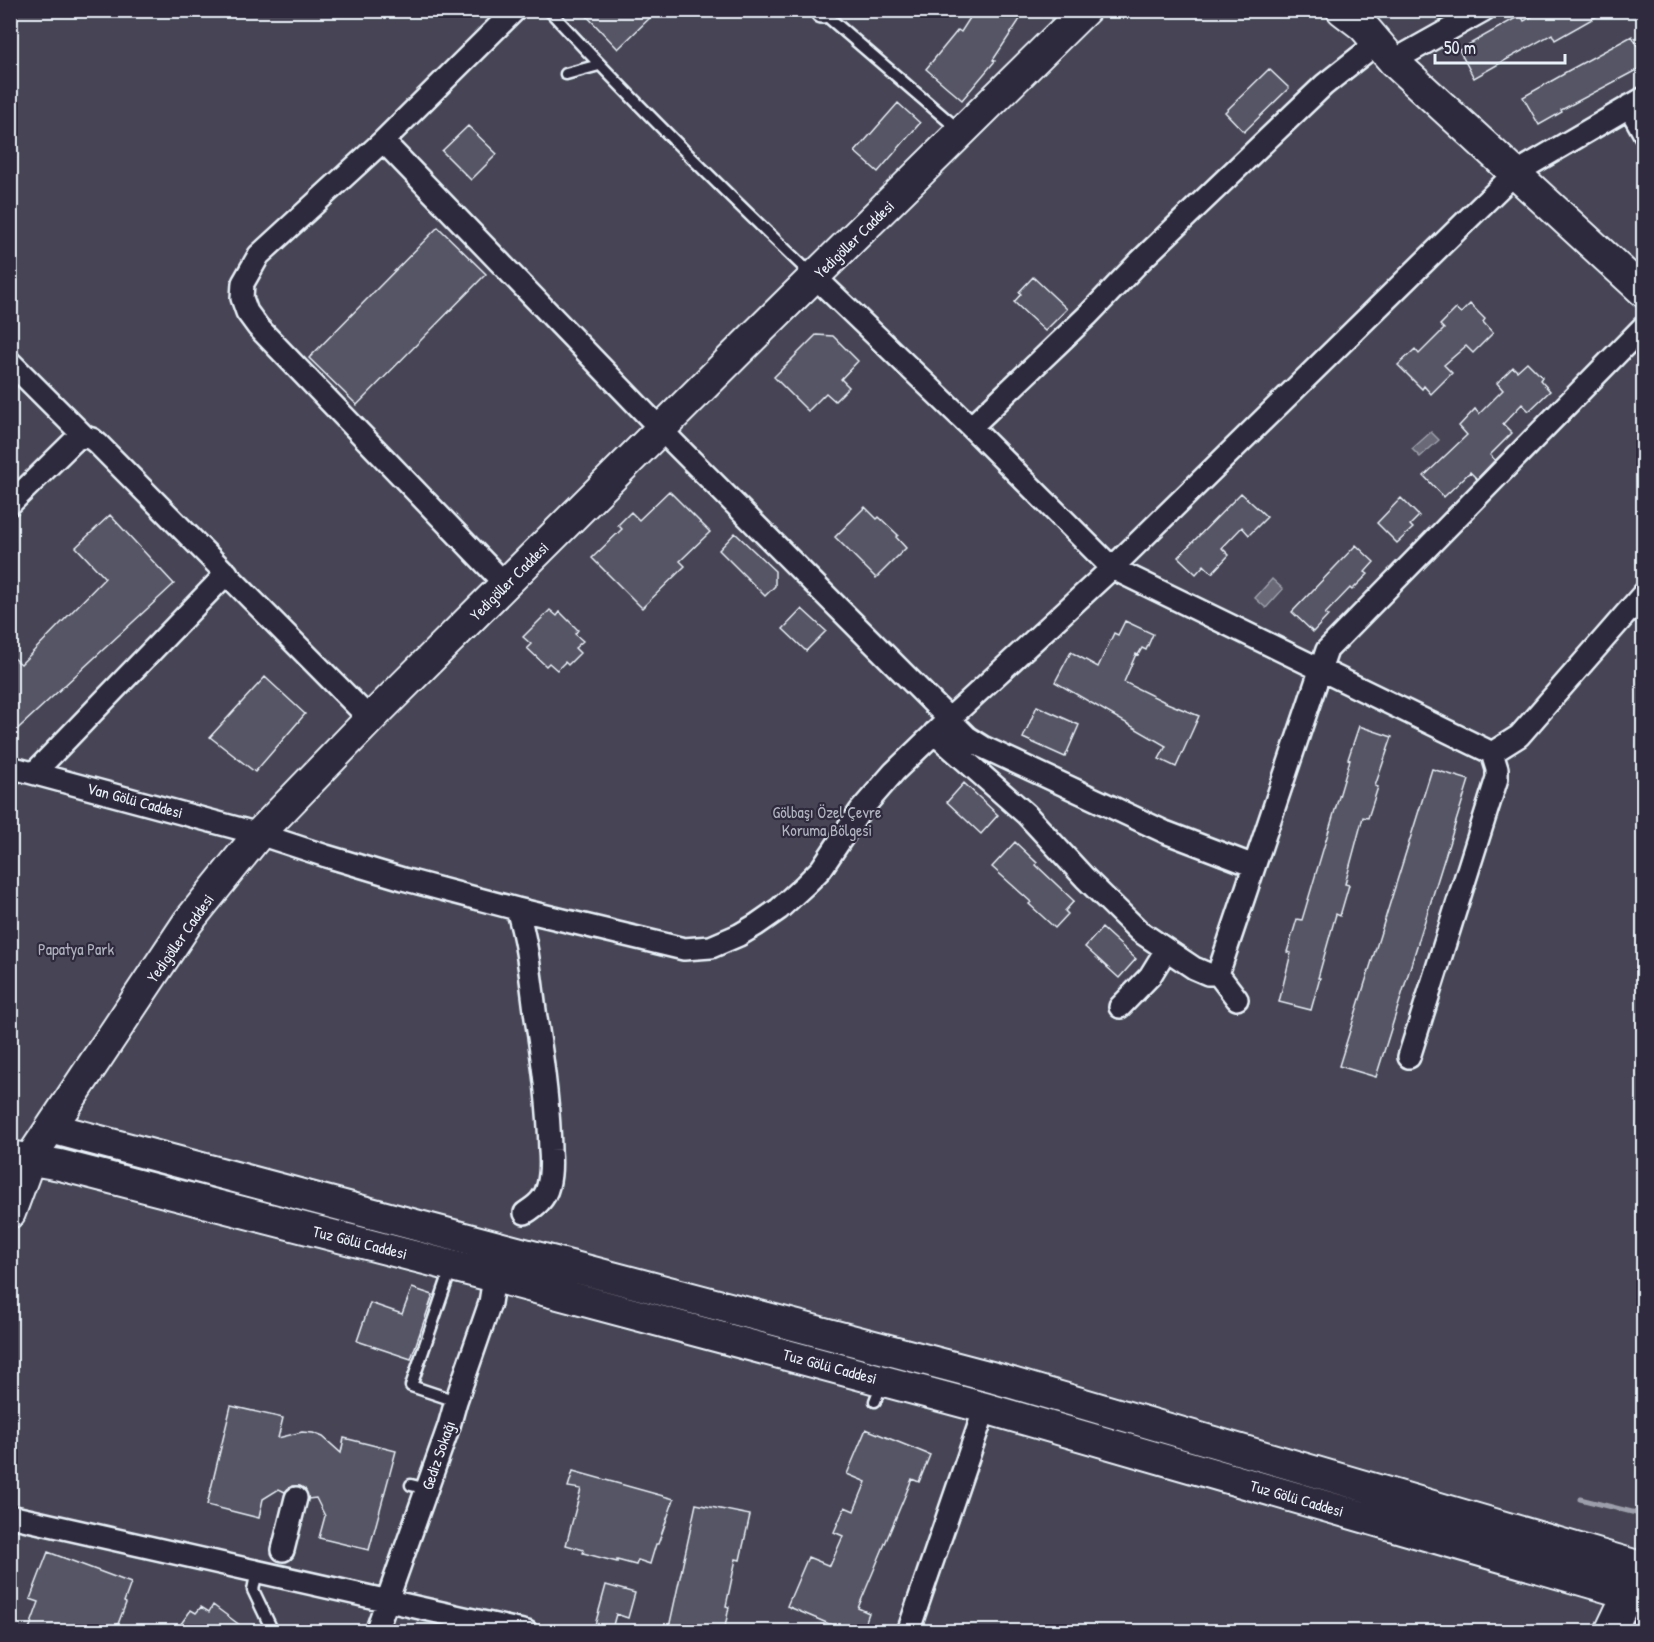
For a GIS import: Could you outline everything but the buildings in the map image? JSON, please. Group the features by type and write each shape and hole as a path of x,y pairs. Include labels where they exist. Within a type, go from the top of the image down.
{"street":[{"path":"506,585 258,327 247,312 242,298 243,283 259,255 383,141 516,10"},
{"name":"Yedigöller Caddesi","path":"10,1213 20,1157 51,1128 188,922 259,834 370,719 1085,10"},
{"path":"971,427 1316,93 1366,30 1484,10"},
{"path":"1366,30 1514,174 1644,292"},
{"path":"1636,102 1644,133"},
{"name":"Van Gölü Caddesi","path":"10,767 259,834 392,876 517,909 684,949 711,947 756,925 779,909 805,885 820,869 860,811 894,772 1112,568 1514,174 1636,102"},
{"path":"383,141 661,430 1085,878 1139,931 1194,968 1208,974 1218,974"},
{"path":"815,277 971,427 1112,568 1492,753 1497,778 1409,1057"},
{"path":"1218,974 1327,650 1644,326"},
{"path":"10,362 85,437"},
{"path":"10,504 78,438 92,439 370,719"},
{"path":"34,773 227,573"},
{"path":"1492,753 1519,736 1644,593"},
{"path":"941,726 1169,834 1254,867"},
{"path":"517,909 523,927 532,987 550,1132 551,1170 548,1188 539,1203 525,1213"},
{"path":"1120,1007 1150,976 1166,950"},
{"path":"1218,974 1236,999"},
{"name":"Tuz Gölü Caddesi","path":"51,1128 995,1378 1639,1582"},
{"name":"Tuz Gölü Caddesi","path":"20,1157 60,1165 495,1277 1639,1582"},
{"name":"Gediz Sokağı","path":"376,1632 419,1487 449,1426 490,1303 498,1247"},
{"path":"908,1632 986,1408"},
{"path":"275,1564 296,1498"},
{"path":"10,1516 275,1564 387,1600 527,1632"},
{"path":"1610,1632 1639,1582"}],"lane":[{"path":"549,10 599,65 712,180 815,277"},
{"path":"822,11 962,133"},
{"path":"566,74 599,65"},
{"path":"452,1266 411,1386 456,1401"},
{"path":"273,1632 253,1590 275,1564"}],"path":[{"path":"10,1006 14,1020 10,1030"}],"green space":[{"name":"Gölbaşı Özel Çevre Koruma Bölgesi","path":"11,11 1643,11 1643,1631 11,1631"}],"water":[{"path":"1431,432 1439,440 1420,457 1412,449"},
{"path":"1272,579 1283,589 1266,608 1255,598"}],"waterway":[{"path":"1580,1499 1644,1515"}],"park label":[{"name":"Papatya Park","path":"76,949"}]}
